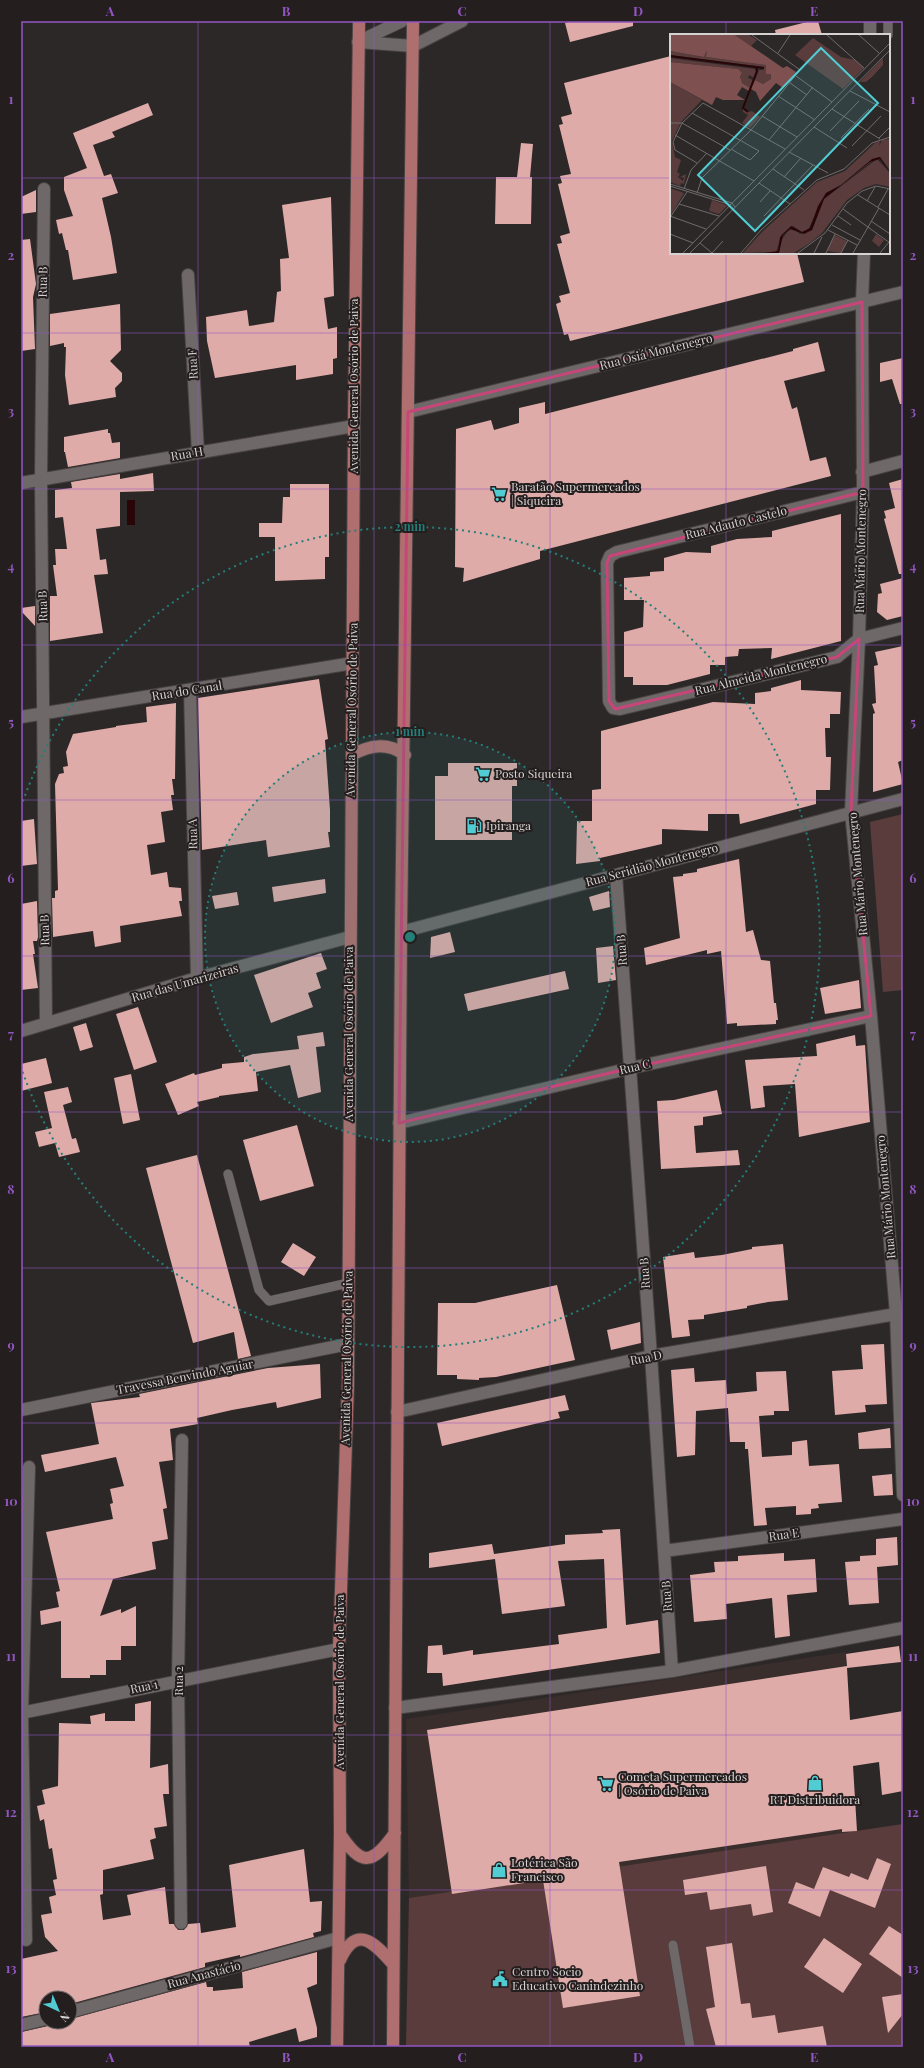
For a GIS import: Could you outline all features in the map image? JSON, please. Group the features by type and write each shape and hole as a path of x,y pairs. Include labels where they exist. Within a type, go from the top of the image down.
{"main road":[{"name":"Avenida General Osório de Paiva","path":"337,2047 340,1834 339,1649 348,1344 354,426 359,21"},
{"path":"392,2047 401,932 413,21"},
{"path":"352,755 362,749 383,746 399,751 404,755"},
{"path":"340,1834 349,1848 358,1856 370,1858 379,1854 394,1833"},
{"path":"338,1965 346,1948 358,1939 365,1939 374,1945 392,1963"}],"street":[{"path":"358,42 402,21"},
{"path":"358,42 413,46 462,21"},
{"path":"870,21 870,34"},
{"name":"Rua B","path":"44,189 41,479 46,1023"},
{"name":"Rua Mário Montenegro","path":"864,254 862,302 863,492 859,639 851,812 871,1016 896,1314 903,1494"},
{"name":"Rua F","path":"188,276 198,452"},
{"name":"Rua Osiá Montenegro","path":"408,412 903,292"},
{"name":"Rua H","path":"21,483 354,426"},
{"path":"862,472 903,461"},
{"name":"Rua Adauto Castelo","path":"613,708 609,701 607,563 610,556 617,552 863,492"},
{"name":"Rua Almeida Montenegro","path":"613,708 620,709 837,657 859,639 903,628"},
{"name":"Rua do Canal","path":"21,717 353,663"},
{"name":"Rua A","path":"190,690 197,978"},
{"name":"Rua Seridião Montenegro","path":"401,932 903,798"},
{"name":"Rua B","path":"616,875 631,1068 672,1671"},
{"name":"Rua das Umarizeiras","path":"21,1031 197,978 350,937"},
{"name":"Rua C","path":"400,1123 631,1068 871,1016"},
{"name":"Rua D","path":"397,1412 651,1356 896,1314"},
{"name":"Travessa Benvindo Aguiar","path":"21,1410 348,1344"},
{"name":"Rua 2","path":"181,1923 178,1680 182,1440"},
{"path":"26,1940 22,1713 29,1467"},
{"name":"Rua E","path":"664,1551 903,1519"},
{"path":"395,1708 672,1671 903,1628"},
{"name":"Rua 1","path":"22,1713 178,1680 339,1649"},
{"name":"Rua Anastácio","path":"78,2010 338,1938"},
{"path":"21,2025 38,2020"}],"lane":[{"path":"888,21 888,34"},
{"path":"228,1174 259,1290 269,1301 348,1283"},
{"path":"672,1945 690,2047"}],"highlighted area":[{"path":"862,302 863,492 610,556 607,563 609,701 615,709 837,657 859,639 851,812 871,1016 631,1068 399,1123 408,412"}],"shaded area":[{"path":"127,500 135,500 135,525 127,525"},
{"path":"903,814 903,990 883,992 870,822"},
{"name":"Cometa Supermercados | Osório de Paiva","path":"846,1652 857,1831 409,1898 406,1719"},
{"path":"903,1824 903,2047 406,2047 409,1898"}],"building":[{"path":"574,21 633,21 633,26 570,42 565,23"},
{"path":"811,21 818,21 822,34 776,34 775,30"},
{"path":"670,56 670,254 797,254 804,282 570,341 568,334 564,335 556,304 561,302 559,296 570,293 557,244 562,243 560,236 570,233 558,184 562,183 560,176 571,174 559,125 563,124 561,117 572,114 564,83"},
{"path":"148,103 153,115 112,132 115,137 93,145 104,176 111,174 118,193 102,198 117,273 73,280 68,250 66,250 62,233 59,234 56,220 73,216 64,190 64,177 87,168 73,133"},
{"path":"521,143 533,144 530,177 532,177 531,224 495,224 496,177 517,177"},
{"path":"36,190 36,212 21,214 21,197"},
{"path":"331,197 334,296 324,298 328,329 337,327 337,358 333,359 333,374 296,380 296,365 215,378 207,341 206,317 247,310 249,326 274,322 277,292 281,291 280,259 289,258 282,205"},
{"path":"30,239 36,284 33,297 35,349 21,351 21,240"},
{"path":"120,304 121,350 110,361 122,373 122,381 115,388 116,397 69,405 65,375 66,347 64,347 64,343 50,346 50,314"},
{"path":"818,342 825,371 784,381 792,409 797,407 810,461 826,457 831,476 540,551 540,559 463,582 464,568 455,567 456,429 491,420 494,430 519,423 519,408 545,402 545,414 793,351 793,349"},
{"path":"903,358 903,404 900,404 892,379 880,382 880,363"},
{"path":"108,429 112,443 120,442 120,458 68,467 64,452 64,437"},
{"path":"153,473 154,491 120,492 120,526 96,529 100,560 106,559 108,574 94,575 103,633 50,641 50,596 57,596 53,565 56,565 55,549 67,549 63,517 55,518 55,490 72,488 71,482 120,474 120,479"},
{"path":"903,479 903,574 899,574 884,519 886,518 884,511 895,508 889,483"},
{"path":"290,484 329,484 329,557 325,557 325,579 275,581 275,537 259,537 259,523 282,523 283,497 290,497"},
{"path":"841,514 841,641 771,659 772,648 739,649 738,656 725,657 725,665 710,665 710,674 667,685 633,685 633,677 624,677 624,632 643,627 644,600 624,600 624,578 650,576 650,572 664,571 664,558 686,552 711,553 711,546 737,539 772,537 772,531"},
{"path":"903,578 903,616 887,620 877,612 878,594 882,593 880,584"},
{"path":"35,606 35,626 21,611 21,608"},
{"path":"903,646 903,760 898,762 903,784 873,792 873,714 875,713 872,704 876,703 874,666 878,665 875,652"},
{"path":"319,679 328,739 325,740 330,810 330,832 328,832 330,847 268,857 266,840 202,850 198,698"},
{"path":"801,680 801,690 841,692 840,714 830,714 830,728 825,728 826,757 831,757 830,790 816,790 816,804 740,824 739,814 708,814 708,831 662,829 662,844 600,858 600,861 576,864 577,821 592,821 592,790 601,789 601,731 713,702 755,704 755,693 771,691 771,688"},
{"path":"176,703 175,779 172,779 174,795 171,795 173,810 161,812 165,842 147,845 151,875 167,872 169,887 181,888 182,901 179,901 182,916 120,926 121,942 95,947 93,931 53,937 52,898 55,898 55,891 58,890 55,784 59,774 64,773 63,767 68,766 66,752 73,734 147,722 146,707"},
{"path":"448,763 517,763 517,786 512,786 512,840 435,840 435,776 448,776"},
{"path":"34,819 37,864 21,866 21,821"},
{"path":"739,859 746,932 753,930 761,960 770,961 774,1003 776,1003 778,1020 776,1020 776,1024 737,1026 737,1023 727,1024 721,951 707,954 707,950 646,965 644,948 680,938 673,877 683,876 683,874 697,872 697,869"},
{"path":"325,879 326,893 274,902 272,887"},
{"path":"609,891 610,907 593,911 589,897"},
{"path":"237,892 239,905 215,909 212,896"},
{"path":"37,901 38,937 37,941 33,941 35,954 33,954 38,988 21,990 21,904"},
{"path":"450,932 455,952 430,958 431,937"},
{"path":"613,946 616,980 598,983 596,948"},
{"path":"321,953 327,969 316,973 321,988 308,993 313,1007 271,1023 254,975"},
{"path":"565,971 569,989 468,1011 464,994"},
{"path":"859,980 861,1008 825,1014 820,988"},
{"path":"138,1007 157,1062 134,1070 116,1014"},
{"path":"86,1023 93,1047 80,1051 73,1027"},
{"path":"323,1032 325,1046 316,1047 321,1092 298,1098 290,1065 256,1072 258,1091 219,1096 197,1102 199,1106 178,1115 165,1084 194,1073 195,1075 222,1068 222,1064 244,1062 244,1057 253,1054 299,1049 297,1036"},
{"path":"855,1035 856,1046 865,1045 870,1122 799,1137 795,1084 763,1086 765,1107 751,1109 745,1060 817,1056 816,1044"},
{"path":"46,1058 52,1083 21,1091 21,1064"},
{"path":"131,1074 140,1120 123,1124 114,1078"},
{"path":"68,1087 72,1102 63,1105 72,1139 76,1138 80,1152 59,1157 55,1143 39,1147 35,1132 52,1128 44,1092"},
{"path":"717,1090 722,1114 703,1117 703,1125 694,1126 696,1153 738,1150 740,1165 661,1169 657,1101 674,1100"},
{"path":"297,1125 314,1186 260,1201 243,1140"},
{"path":"197,1155 251,1356 238,1359 234,1332 193,1343 167,1247 146,1168"},
{"path":"293,1243 316,1257 304,1276 281,1262"},
{"path":"783,1244 788,1300 768,1302 747,1306 747,1308 704,1315 704,1319 688,1320 690,1336 672,1338 663,1257 694,1252 695,1258 722,1255 752,1249 752,1247"},
{"path":"557,1285 575,1360 496,1377 479,1378 479,1380 457,1379 457,1375 437,1375 438,1303 475,1303"},
{"path":"640,1322 641,1343 611,1350 607,1330"},
{"path":"884,1344 887,1404 865,1405 866,1412 835,1415 832,1371 863,1369 861,1345"},
{"path":"320,1364 321,1398 277,1408 276,1402 232,1410 197,1418 198,1424 170,1429 173,1460 159,1462 167,1508 163,1509 168,1539 152,1542 156,1569 113,1579 100,1616 121,1609 121,1613 136,1606 136,1646 121,1646 121,1660 106,1660 106,1675 90,1675 90,1678 61,1678 61,1621 41,1625 40,1611 59,1607 56,1592 60,1591 46,1532 113,1519 110,1504 113,1503 110,1489 124,1486 116,1457 45,1472 41,1455 99,1444 91,1403 140,1397 139,1394 268,1368"},
{"path":"694,1368 695,1382 726,1380 727,1394 757,1391 756,1372 786,1371 789,1411 774,1411 774,1415 759,1416 762,1457 792,1455 792,1442 807,1440 809,1466 839,1464 842,1502 818,1504 819,1508 811,1509 811,1514 796,1515 796,1506 765,1508 767,1525 754,1526 748,1449 745,1449 745,1442 730,1442 728,1408 696,1411 695,1455 677,1457 671,1370"},
{"path":"565,1395 569,1410 558,1412 560,1418 442,1446 437,1423"},
{"path":"890,1428 891,1448 859,1449 858,1433"},
{"path":"892,1474 893,1495 874,1496 872,1476"},
{"path":"620,1529 626,1625 658,1620 660,1653 443,1686 442,1673 427,1673 428,1646 442,1645 443,1655 473,1650 473,1655 559,1644 558,1635 607,1628 604,1559 558,1561 565,1606 502,1614 495,1559 429,1568 429,1553 492,1544 494,1554 565,1544 565,1535 603,1533 602,1530"},
{"path":"897,1537 898,1565 877,1567 879,1603 849,1605 845,1562 860,1561 860,1556 876,1555 876,1539"},
{"path":"784,1553 784,1561 815,1559 817,1592 787,1595 790,1636 775,1638 772,1598 726,1604 727,1619 694,1622 690,1575 715,1572 714,1562 738,1561 738,1556"},
{"name":"Cometa Supermercados | Osório de Paiva","path":"899,1646 901,1662 847,1668 850,1720 903,1711 903,1791 882,1795 879,1762 853,1766 857,1831 842,1832 842,1829 619,1862 640,1996 563,2008 543,1880 452,1894 427,1730 847,1666 846,1654"},
{"path":"151,1701 150,1768 168,1764 169,1794 163,1794 167,1826 154,1828 156,1838 150,1840 154,1859 103,1870 103,1894 100,1895 103,1920 131,1915 127,1895 165,1887 169,1924 174,1924 178,1930 184,1930 188,1924 200,1923 201,1933 236,1927 229,1865 304,1849 310,1902 322,1901 321,1931 313,1933 314,1937 240,1957 240,1955 205,1963 205,1967 78,2002 78,1990 38,1990 38,2014 21,2017 21,1959 58,1951 45,1937 41,1915 52,1913 49,1897 56,1895 53,1880 57,1879 52,1848 49,1849 44,1819 40,1821 37,1806 45,1804 42,1790 58,1786 59,1723 91,1724 90,1716 105,1713 105,1721 135,1721 135,1704"},
{"path":"877,1858 891,1864 875,1908 830,1890 820,1917 788,1903 796,1882 814,1889 823,1867 849,1877 851,1873 868,1880"},
{"path":"766,1866 773,1912 753,1916 751,1904 710,1910 707,1892 685,1895 683,1880"},
{"path":"889,1926 903,1935 903,1978 869,1954"},
{"path":"824,1938 862,1964 843,1993 804,1967"},
{"path":"732,1943 741,2004 750,2003 752,2018 775,2015 778,2033 823,2026 827,2047 716,2047 706,2009 715,2007 706,1947"},
{"path":"317,1952 317,1984 307,1988 317,2028 317,2037 299,2042 296,2028 249,2042 250,2047 21,2047 21,2032 38,2028 38,2030 78,2030 78,2017 206,1982 207,1987 213,1987 213,1991 243,1988 242,1972"},
{"path":"903,1994 903,2014 888,2033 882,1997"}],"place":[{"name":"Baratão Supermercados | Siqueira","path":"499,494"},
{"name":"Posto Siqueira","path":"483,774"},
{"name":"Ipiranga","path":"474,826"},
{"name":"RT Distribuidora","path":"815,1783"},
{"name":"Cometa Supermercados | Osório de Paiva","path":"606,1784"},
{"name":"Lotérica São Francisco","path":"499,1870"},
{"name":"Centro Socio Educativo Canindezinho","path":"500,1979"}]}
